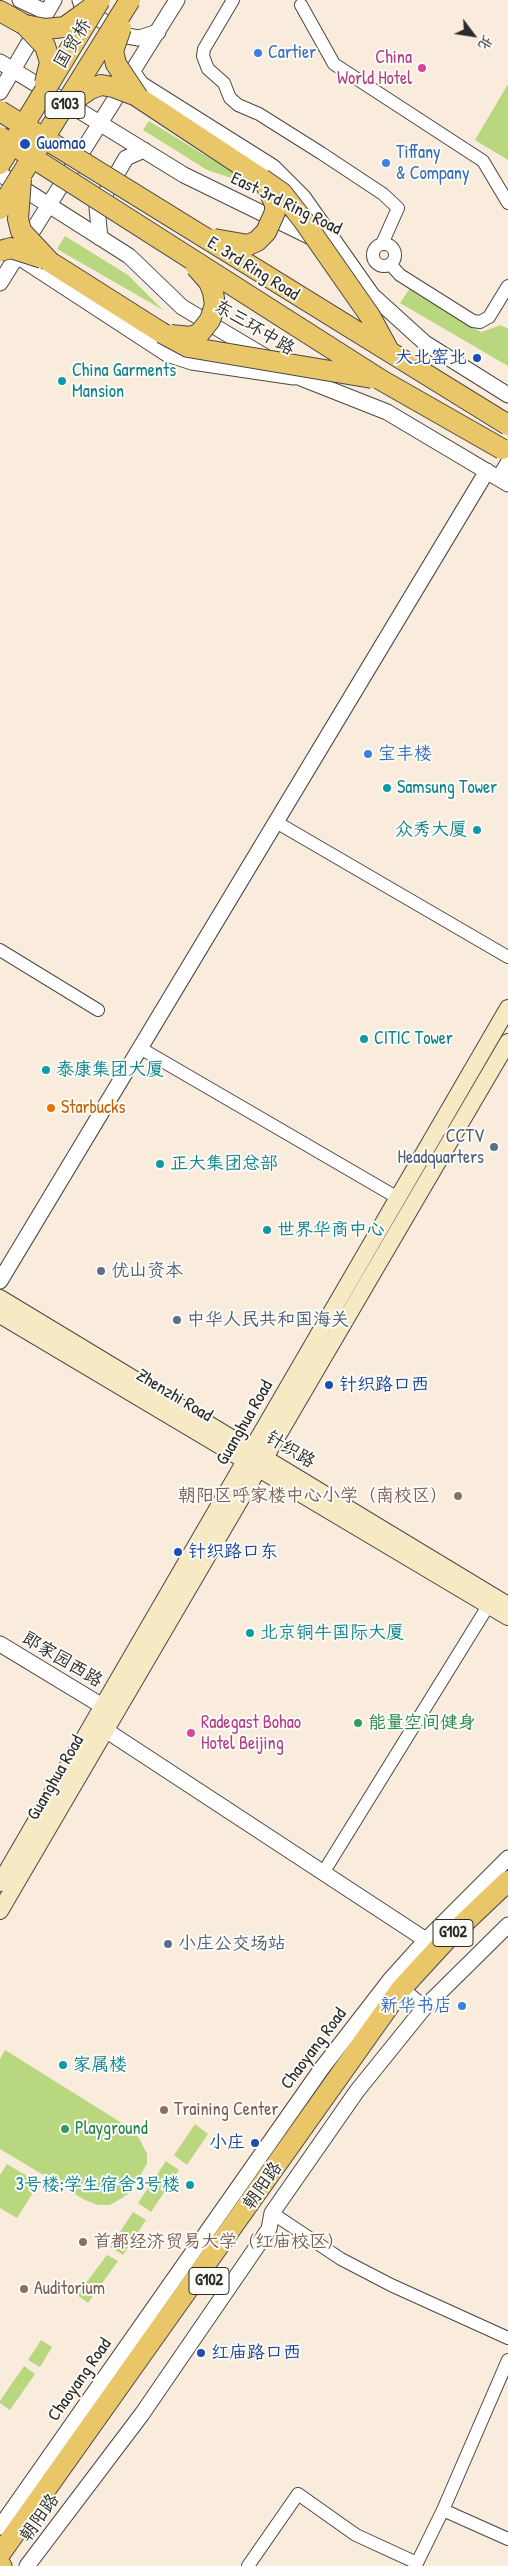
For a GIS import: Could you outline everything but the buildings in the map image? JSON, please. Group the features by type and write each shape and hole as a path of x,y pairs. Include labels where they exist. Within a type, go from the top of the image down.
{"highway":[{"path":"25,25 46,28 65,27 86,13 99,0"},
{"name":"国贸桥","path":"0,165 99,0"},
{"path":"130,0 114,51 119,71 138,97"},
{"name":"G103","path":"0,209 130,0"},
{"path":"0,11 25,25 46,46 50,62 39,100"},
{"path":"58,116 74,99 90,89 101,86 113,86 138,97 282,193 370,316 390,353"},
{"name":"E. 3rd Ring Road","path":"0,110 508,425"},
{"name":"E. 3rd Ring Road","path":"0,137 381,380 508,453"},
{"path":"22,173 18,219 21,231 50,262"},
{"path":"186,227 232,244 248,245 257,241 266,232 275,212 273,196 262,179"},
{"path":"9,254 10,248 32,253 50,262 162,333 188,346 381,380"},
{"path":"162,333 182,337 199,334 210,320 215,305 209,282 201,271 173,248"},
{"name":"朝阳路","path":"0,2554 446,1940 508,1881"},
{"name":"朝阳路","path":"6,2566 212,2278 407,1994 508,1899"}],"main road":[{"name":"Guanghua Road","path":"0,1911 106,1731 398,1198 508,1008"},
{"name":"Guanghua Road","path":"0,1882 104,1707 508,1042"},
{"name":"针织路","path":"0,1298 255,1460"},
{"name":"Zhenzhi Road","path":"0,1315 255,1460 497,1602 508,1617"}],"street":[{"path":"0,92 6,66 50,6 20,0"},
{"path":"80,0 83,9 127,36 139,38 158,32"},
{"path":"0,283 9,254 50,204 177,0"},
{"path":"233,0 204,49 203,56 208,69 224,83 230,98 238,106 259,114 321,153 383,194 398,208 382,244 389,245 394,251 394,258 390,264 400,275 473,321 480,322 489,317 508,286"},
{"path":"300,5 334,64 483,161 508,203"},
{"path":"6,66 100,122"},
{"path":"132,72 141,84 280,173 303,197 339,251"},
{"name":"East 3rd Ring Road","path":"100,122 184,174 339,251 372,295 425,343 508,394"},
{"path":"100,238 97,208 126,158 144,150"},
{"name":"东三环中路","path":"0,165 50,204 129,256 182,307 301,378 387,412 498,478"},
{"path":"9,254 167,354 192,362 301,378"},
{"path":"0,1281 276,822 508,463"},
{"path":"276,822 508,957"},
{"path":"0,950 98,1010"},
{"path":"140,1048 398,1198"},
{"path":"323,1872 497,1602"},
{"name":"郎家园西路","path":"0,1644 104,1707"},
{"path":"106,1731 426,1940"},
{"name":"Chaoyang Road","path":"27,2566 148,2406 269,2229 272,2214 357,2091 407,1994 426,1940 508,1858"},
{"name":"Chaoyang Road","path":"0,2527 322,2068 407,1994 508,1925"},
{"path":"272,2214 358,2267 508,2338"},
{"path":"248,2566 298,2494 356,2535 417,2563 443,2510 508,2360"},
{"path":"443,2510 508,2539"}],"green space":[{"path":"508,84 508,160 475,140"},
{"path":"149,121 255,186 207,170 143,130"},
{"path":"65,236 128,275 163,310 57,249"},
{"path":"410,288 481,332 501,325 508,329 508,366 400,303"},
{"name":"Playground","path":"5,2050 125,2125 139,2138 147,2154 147,2164 130,2192 110,2205 98,2205 85,2200 0,2149 0,2059"},
{"path":"195,2124 208,2134 187,2165 174,2155"},
{"path":"166,2161 179,2170 151,2212 138,2203"},
{"path":"7,2164 39,2183 17,2218 0,2208 0,2175"},
{"path":"133,2212 146,2220 123,2255 110,2247"},
{"path":"107,2255 118,2261 88,2303 77,2295"},
{"path":"41,2340 52,2347 40,2367 28,2360"},
{"path":"24,2366 35,2374 10,2410 0,2401"}],"place":[{"name":"Cartier","path":"258,53"},
{"name":"China World Hotel","path":"422,68"},
{"name":"Guomao","path":"25,144"},
{"name":"Tiffany & Company","path":"386,163"},
{"name":"大北窑北","path":"477,358"},
{"name":"China Garments Mansion","path":"62,381"},
{"name":"宝丰楼","path":"368,754"},
{"name":"Samsung Tower","path":"387,788"},
{"name":"众秀大厦","path":"477,830"},
{"name":"CITIC Tower","path":"364,1039"},
{"name":"泰康集团大厦","path":"46,1070"},
{"name":"Starbucks","path":"51,1108"},
{"name":"CCTV Headquarters","path":"494,1147"},
{"name":"正大集团总部","path":"160,1164"},
{"name":"世界华商中心","path":"267,1230"},
{"name":"优山资本","path":"101,1271"},
{"name":"中华人民共和国海关","path":"177,1320"},
{"name":"针织路口西","path":"329,1385"},
{"name":"朝阳区呼家楼中心小学（南校区）","path":"458,1496"},
{"name":"针织路口东","path":"178,1552"},
{"name":"北京铜牛国际大厦","path":"250,1633"},
{"name":"能量空间健身","path":"358,1723"},
{"name":"Radegast Bohao Hotel Beijing","path":"191,1733"},
{"name":"小庄公交场站","path":"168,1944"},
{"name":"新华书店","path":"462,2006"},
{"name":"家属楼","path":"63,2065"},
{"name":"Training Center","path":"164,2110"},
{"name":"Playground","path":"65,2129"},
{"name":"小庄","path":"255,2143"},
{"name":"3号楼;学生宿舍3号楼","path":"190,2185"},
{"name":"首都经济贸易大学（红庙校区）","path":"83,2242"},
{"name":"Auditorium","path":"24,2289"},
{"name":"红庙路口西","path":"201,2353"}]}
